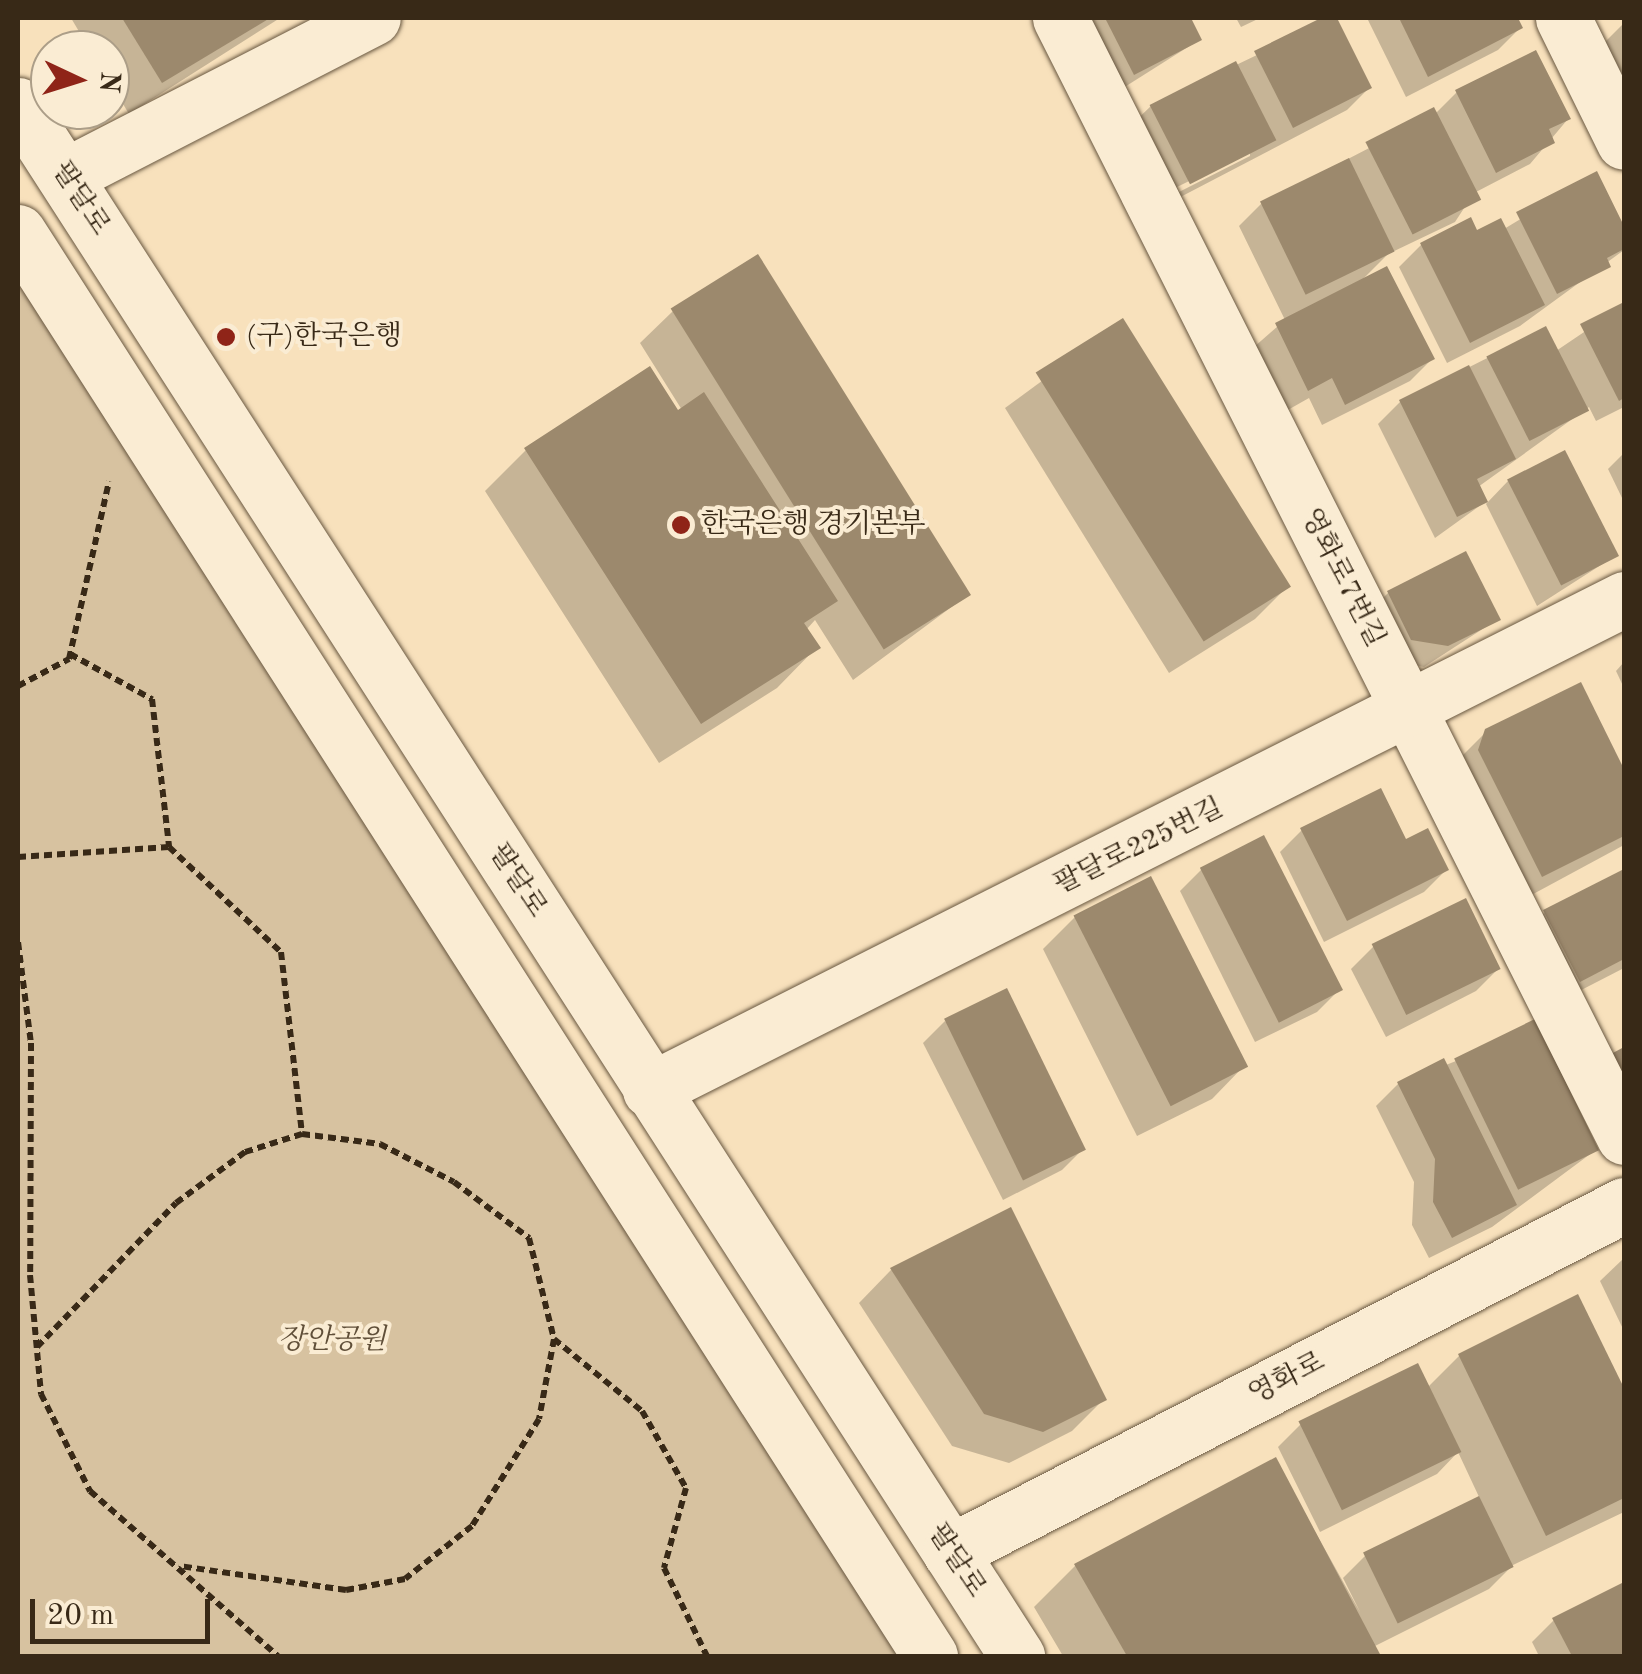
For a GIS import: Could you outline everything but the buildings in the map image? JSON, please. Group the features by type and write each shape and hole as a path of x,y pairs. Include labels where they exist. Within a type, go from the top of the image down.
{"street":[{"path":"65,176 373,18"},
{"name":"영화로7번길","path":"1060,18 1624,1137"},
{"path":"1563,18 1624,142"},
{"name":"팔달로","path":"18,105 1017,1656"},
{"path":"18,232 930,1656"},
{"name":"팔달로225번길","path":"650,1090 1410,713 1624,599"},
{"name":"영화로","path":"950,1552 1624,1206"}],"path":[{"path":"18,686 70,654 102,489 145,432"},
{"path":"70,654 152,700 169,847 281,952 302,1134"},
{"path":"18,857 169,847"},
{"path":"18,942 31,1043 36,1347 41,1394 90,1492 180,1566 278,1656"},
{"path":"36,1347 176,1204 245,1152 302,1134 380,1144 454,1182 528,1238 554,1339 539,1419 472,1526 405,1579 346,1590 180,1566"},
{"path":"554,1339 642,1411 686,1488 664,1568 707,1656"}],"green space":[{"name":"장안공원","path":"18,277 900,1656 18,1656"}],"place":[{"name":"(구)한국은행","path":"226,337"},
{"name":"한국은행 경기본부","path":"681,525"}]}
